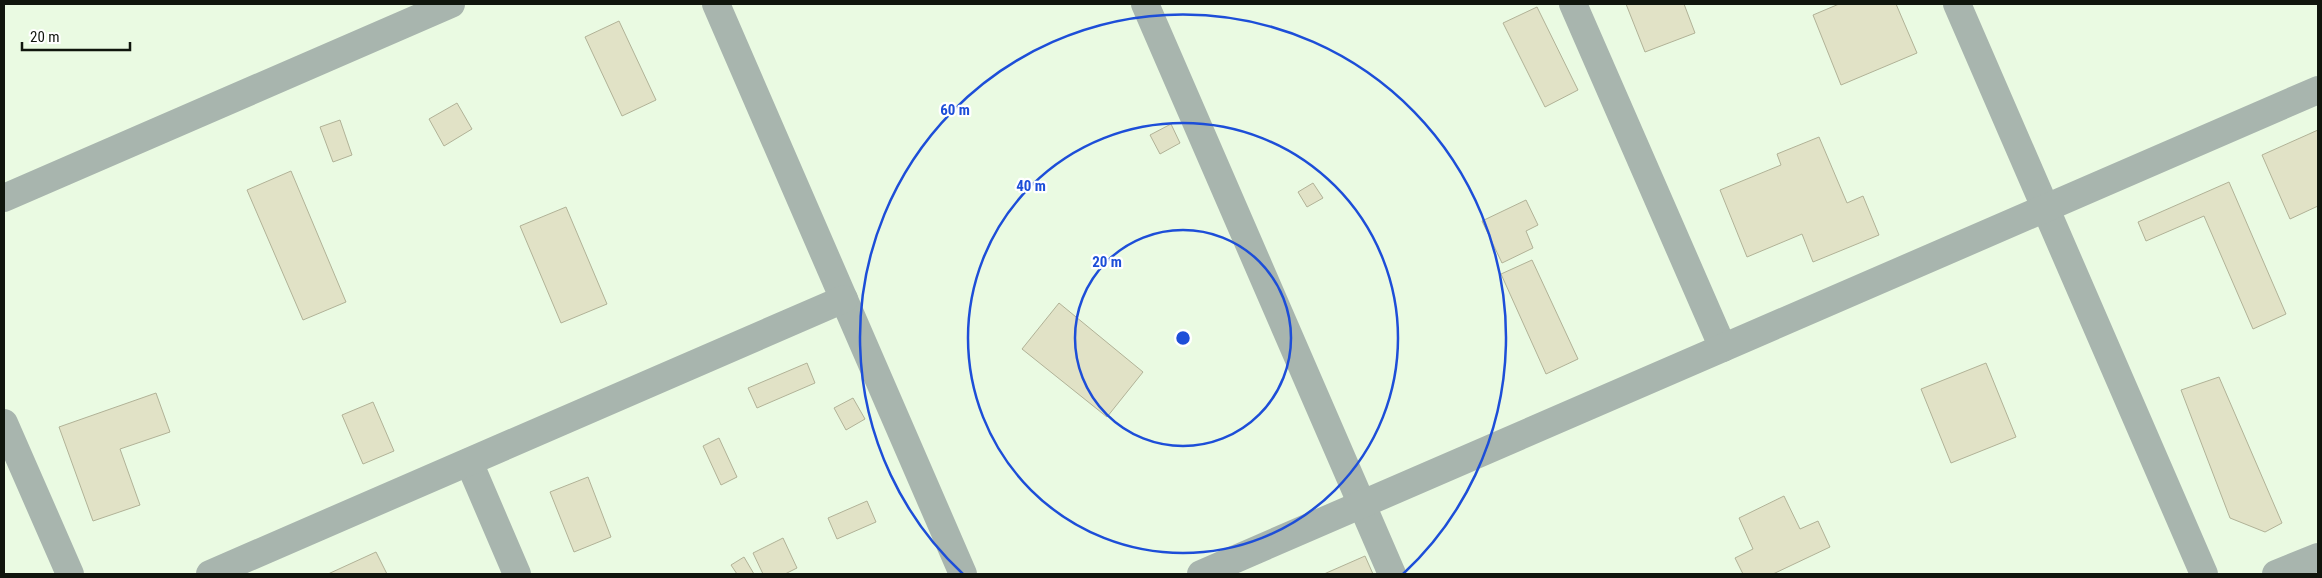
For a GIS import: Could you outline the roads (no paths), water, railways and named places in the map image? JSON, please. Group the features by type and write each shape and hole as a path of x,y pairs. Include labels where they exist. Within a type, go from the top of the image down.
{"street":[{"path":"4,198 451,4"},
{"path":"716,4 963,574"},
{"path":"1145,4 1392,574"},
{"path":"1573,4 1723,348"},
{"path":"1957,4 2204,574"},
{"path":"1201,574 2318,90"},
{"path":"210,574 844,299"},
{"path":"4,423 70,574"},
{"path":"469,462 517,574"},
{"path":"2276,574 2318,557"}]}
